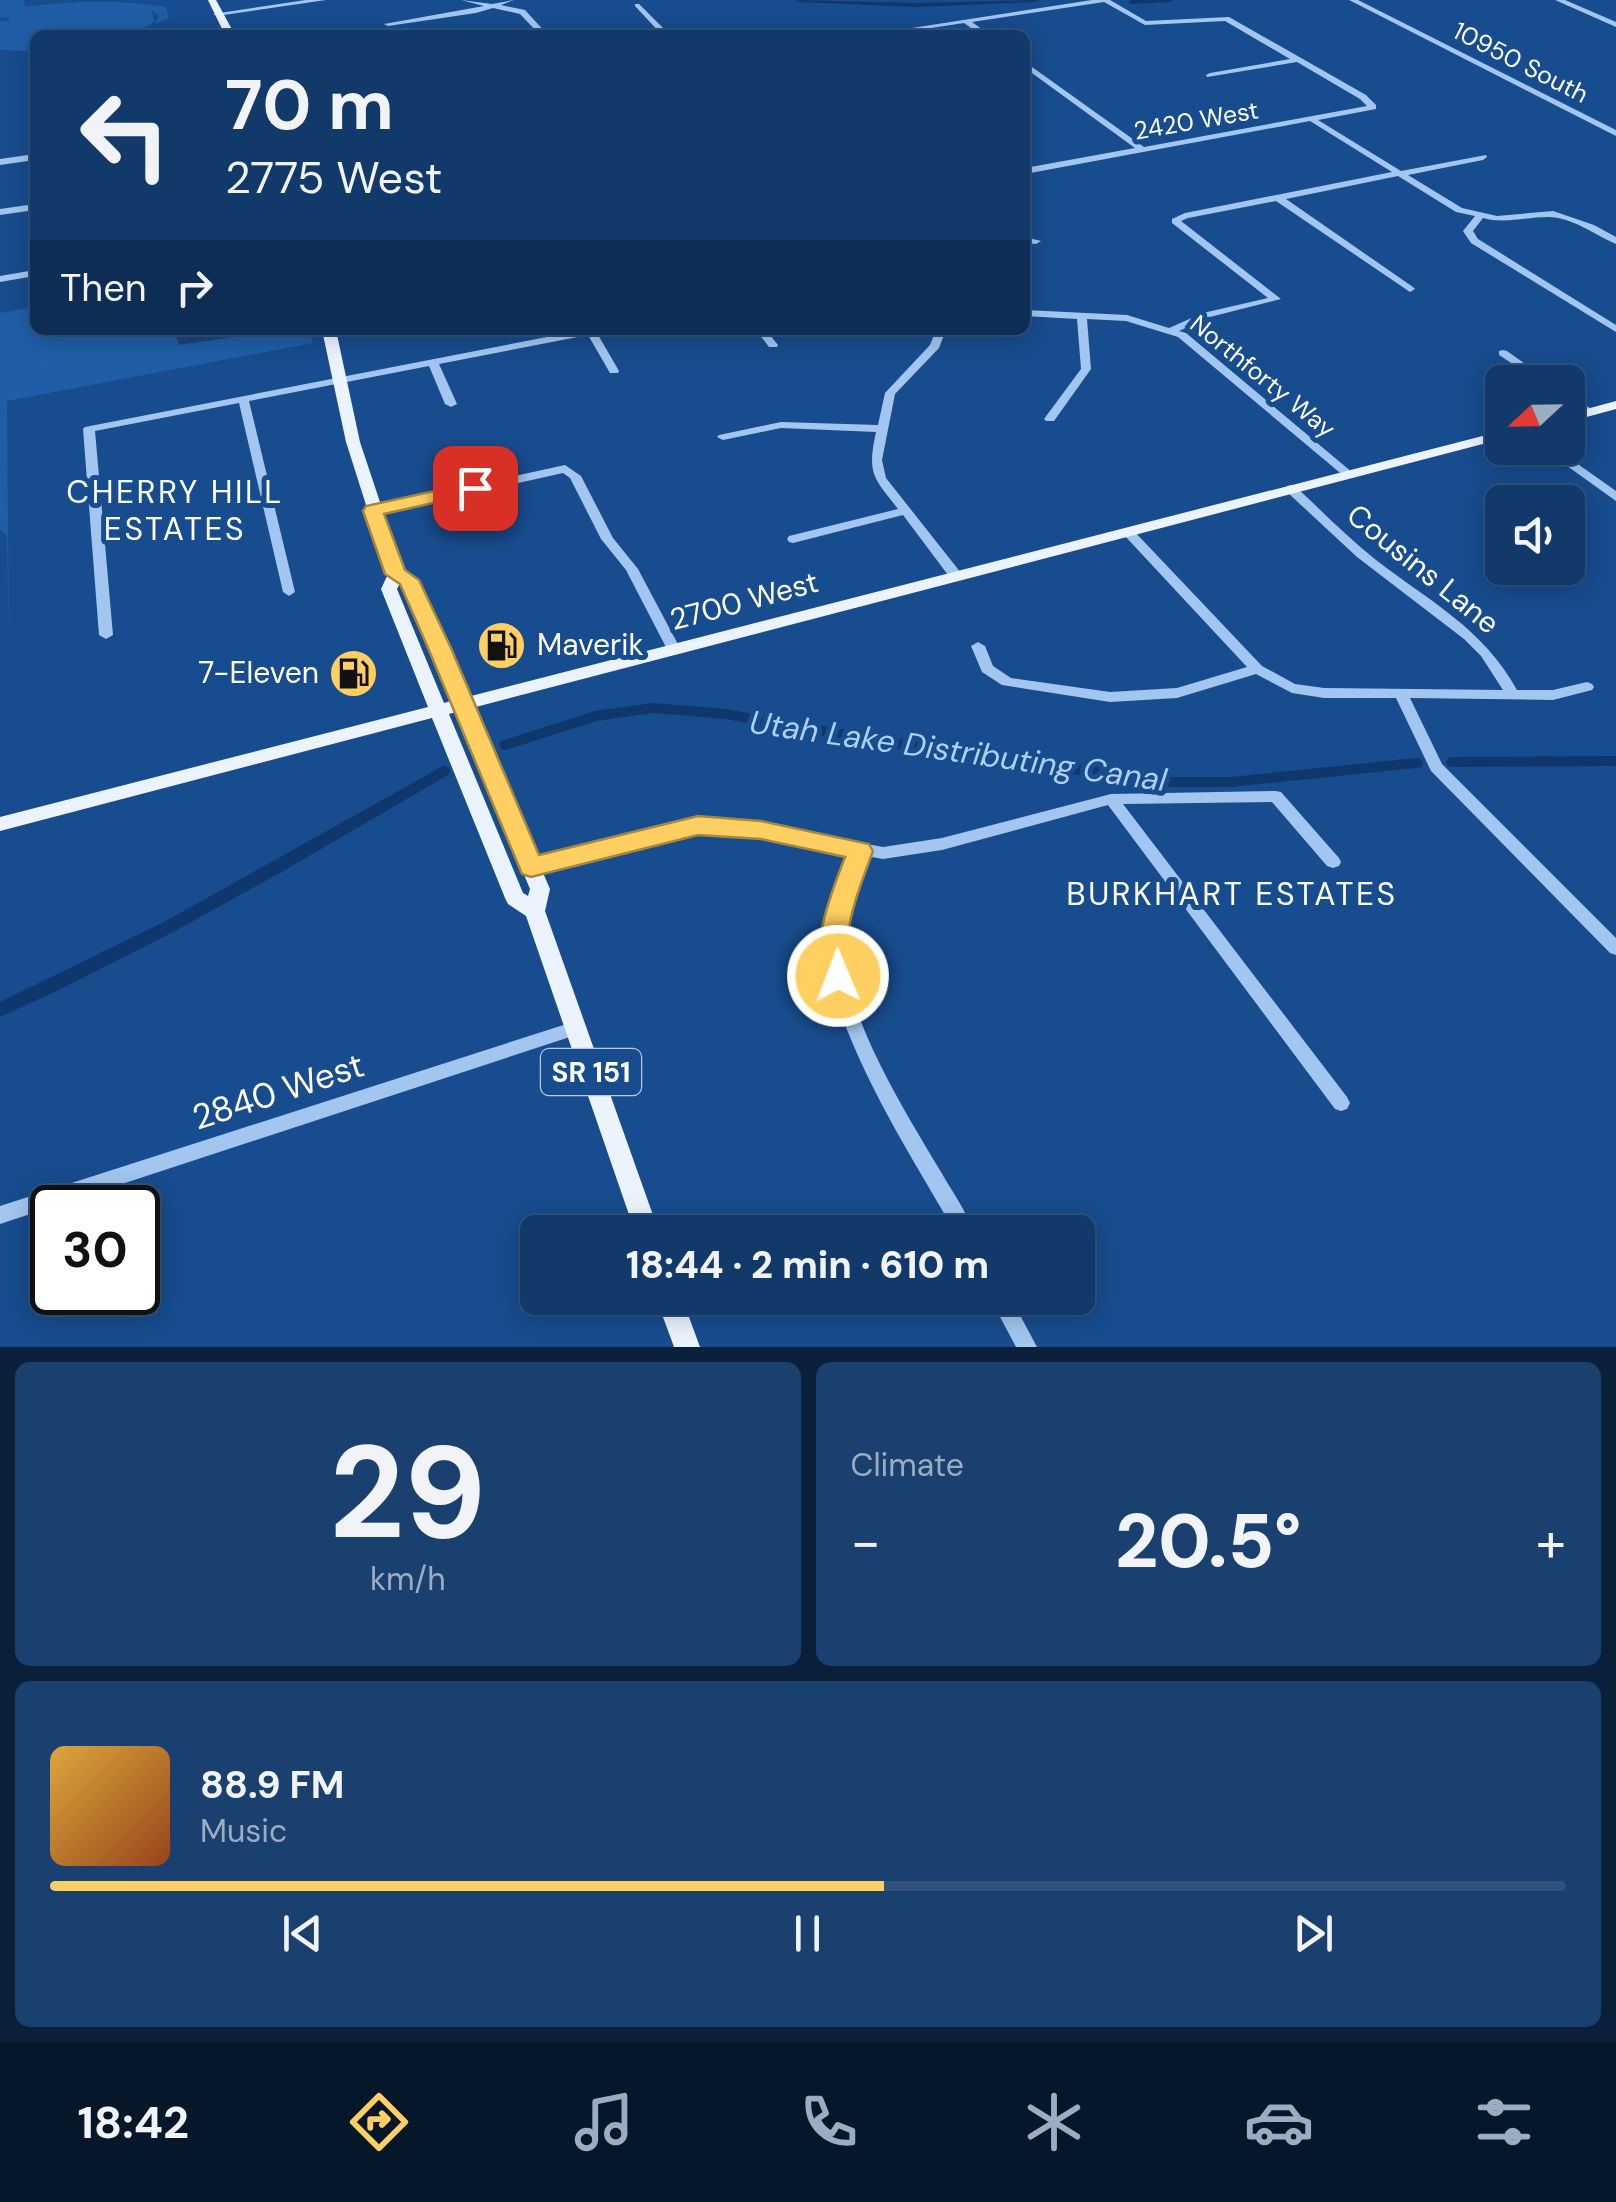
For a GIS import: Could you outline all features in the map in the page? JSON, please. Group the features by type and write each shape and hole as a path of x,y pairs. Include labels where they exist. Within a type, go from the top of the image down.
{"main road":[{"path":"212,0 228,30"},
{"path":"217,30 214,19 218,14"},
{"name":"SR 151","path":"331,335 373,511 396,574 390,589 515,898 534,911"},
{"path":"1585,413 1616,405"},
{"name":"2700 West","path":"0,824 1485,438"},
{"name":"SR 151","path":"396,574 409,580 540,889 534,911 641,1215"},
{"path":"676,1315 687,1347"}],"street":[{"path":"218,14 322,0"},
{"path":"465,0 522,12 539,30"},
{"path":"388,24 510,0"},
{"path":"903,30 1105,0 1145,23 1226,19 1298,60"},
{"name":"10950 South","path":"1354,0 1616,133"},
{"path":"1559,0 1616,25"},
{"path":"636,4 661,30"},
{"path":"966,20 979,30"},
{"path":"1210,75 1298,60"},
{"name":"2420 West","path":"1030,170 1373,106 1298,60"},
{"path":"1030,68 1143,150"},
{"path":"1313,120 1460,210 1497,219 1553,214 1591,227 1616,241"},
{"path":"1172,330 1207,314 1276,299 1175,221 1483,157"},
{"path":"0,162 30,158"},
{"path":"1278,198 1410,289"},
{"path":"0,212 30,208"},
{"path":"1480,216 1468,230 1474,240 1616,329"},
{"path":"0,279 30,274"},
{"name":"Northforty Way","path":"1030,314 1127,318 1172,330 1197,345 1348,474"},
{"path":"1050,420 1086,369 1082,316"},
{"path":"106,634 90,429 574,335"},
{"path":"597,335 614,371"},
{"path":"765,335 773,345"},
{"path":"939,335 935,346 890,393 878,472 956,576"},
{"path":"1502,353 1520,365"},
{"path":"432,362 451,404"},
{"path":"243,398 288,592"},
{"path":"1585,409 1589,412"},
{"path":"722,437 781,425 882,429"},
{"path":"1572,465 1616,497"},
{"path":"373,511 566,469 574,476 606,538 632,569 674,650"},
{"name":"Cousins Lane","path":"1291,490 1367,560 1424,598 1490,657 1512,694"},
{"path":"793,539 906,511"},
{"path":"1128,532 1257,669 1282,684 1308,692 1402,694 1559,694 1587,687"},
{"path":"978,646 987,670 1007,682 1110,697 1176,693 1257,669"},
{"path":"1402,694 1436,766 1615,945"},
{"path":"531,867 698,826 761,830 883,853 920,849 1111,798 1276,796 1334,862"},
{"path":"1111,798 1341,1103"},
{"path":"860,851 841,904 834,939 838,976 866,1051 956,1215"},
{"name":"2840 West","path":"0,1215 576,1028"},
{"path":"1009,1315 1027,1347"}],"shaded area":[{"path":"0,0 24,0 25,7 97,2 166,7 169,18 155,24 159,16 151,10 155,21 137,30 30,30 27,51 1,50 0,54 0,20 6,22 11,18 0,17"},
{"path":"30,308 30,335 311,335 313,343 7,401 9,644 7,536 0,530 0,313"}],"building":[{"path":"501,628 517,633 501,651 485,645"}],"waterway":[{"path":"800,0 916,5 1035,0"},
{"path":"1132,2 1169,0"},
{"name":"Utah Lake Distributing Canal","path":"506,745 595,716 653,708 725,714 933,750 1170,782 1231,782 1416,763"},
{"name":"Utah Lake Distributing Canal","path":"1453,762 1616,761"},
{"name":"Utah Lake Distributing Canal","path":"0,1010 170,927 443,771"}],"place":[{"name":"Maverik","path":"502,645"},
{"name":"7-Eleven","path":"354,673"}],"district":[{"name":"CHERRY HILL ESTATES","path":"175,510"},
{"name":"BURKHART ESTATES","path":"1232,894"}],"route":[{"path":"475,488 373,511 396,574 409,580 440,648 531,867 698,826 761,830 860,851 841,904 834,939 838,976"}]}
